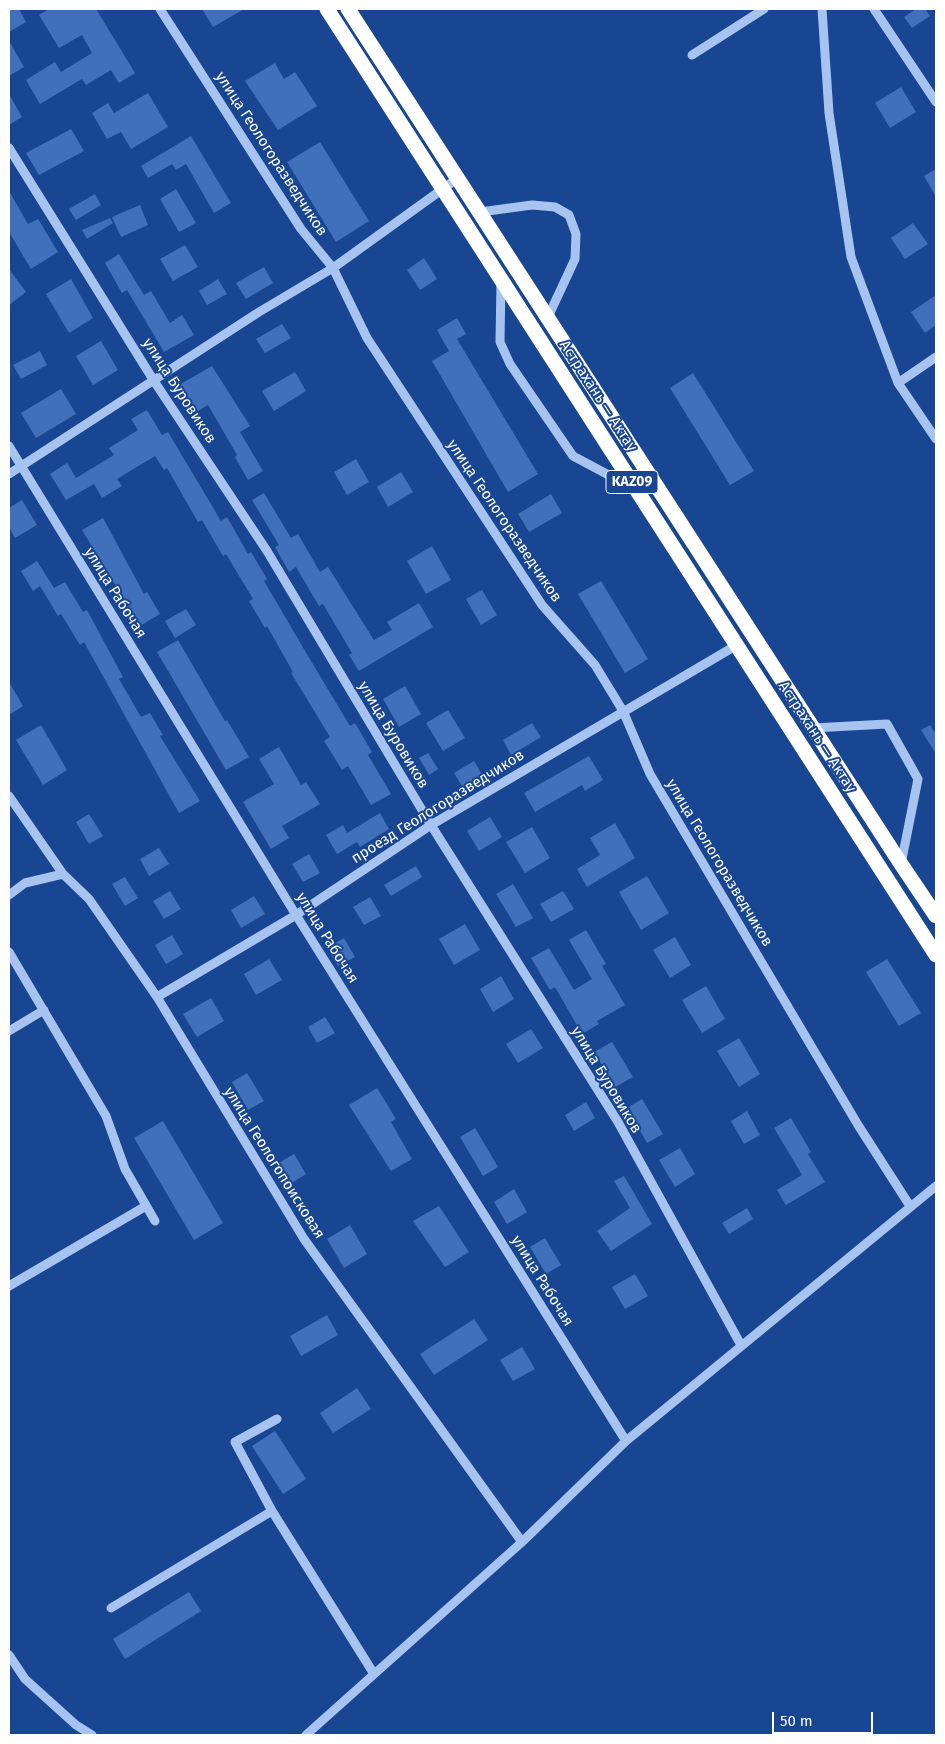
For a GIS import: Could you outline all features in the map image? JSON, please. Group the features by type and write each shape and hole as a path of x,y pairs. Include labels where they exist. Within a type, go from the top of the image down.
{"highway":[{"name":"Астрахань — Актау","path":"348,9 900,864 936,916"},
{"name":"Астрахань — Актау","path":"329,10 936,955"}],"street":[{"name":"улица Геологоразведчиков","path":"160,9 300,229 333,268 367,338 542,605 595,665 623,711 650,774 853,1116 910,1206"},
{"path":"692,55 764,9"},
{"path":"822,9 829,114 851,257 898,383 936,439"},
{"path":"874,9 936,102"},
{"name":"улица Буровиков","path":"9,148 154,380 267,551 431,825 618,1122 741,1345"},
{"path":"9,474 258,312 333,268 458,178"},
{"path":"480,212 532,205 555,207 569,215 576,234 575,259 548,317"},
{"path":"501,279 500,342 510,364 573,456 637,490"},
{"path":"898,383 936,357"},
{"name":"улица Рабочая","path":"9,446 296,915 626,1441"},
{"name":"проезд Геологоразведчиков","path":"157,997 296,915 431,825 737,645"},
{"path":"813,728 887,724 918,779 900,864"},
{"name":"улица Геологопоисковая","path":"9,796 63,874 89,899 157,997 304,1239 522,1542"},
{"path":"9,895 25,883 63,874"},
{"path":"9,952 106,1116 125,1169 155,1221"},
{"path":"9,1031 44,1010"},
{"path":"306,1735 522,1542 626,1441 936,1186"},
{"path":"9,1286 146,1206"},
{"path":"277,1419 235,1442 272,1511 374,1674"},
{"path":"111,1608 272,1511"},
{"path":"9,1655 25,1679 76,1725 92,1735"}],"building":[{"path":"9,9 19,9 26,22 9,32"},
{"path":"49,9 96,9 135,73 119,83 111,70 86,85 82,79 40,104 26,80 55,62 61,72 92,53 82,35 59,48 39,15"},
{"path":"202,9 244,9 213,27"},
{"path":"916,9 925,9 930,16 912,28 904,17"},
{"path":"9,41 24,67 9,76"},
{"path":"275,63 284,79 295,72 317,106 278,130 245,81"},
{"path":"901,87 916,112 890,128 875,103"},
{"path":"148,93 168,127 131,149 121,132 107,139 92,113 108,103 114,113"},
{"path":"9,94 22,117 9,125"},
{"path":"71,129 84,151 39,175 26,153"},
{"path":"191,136 231,203 214,213 186,164 176,170 172,164 148,178 141,166"},
{"path":"320,142 369,221 336,242 287,162"},
{"path":"936,169 936,197 924,176"},
{"path":"176,189 196,223 179,232 160,199"},
{"path":"9,191 28,224 38,219 58,252 31,269 9,232"},
{"path":"95,194 101,205 76,220 69,209"},
{"path":"140,205 148,225 121,237 112,217"},
{"path":"110,218 113,223 87,239 82,230"},
{"path":"913,223 928,244 905,259 891,238"},
{"path":"185,245 198,267 173,281 160,259"},
{"path":"119,254 144,295 151,291 170,323 182,315 194,335 164,352 127,290 122,293 105,263"},
{"path":"424,258 437,279 420,290 407,270"},
{"path":"264,267 273,283 246,299 236,283"},
{"path":"9,269 26,292 9,305"},
{"path":"71,279 93,318 69,333 46,294"},
{"path":"218,279 227,294 207,305 199,291"},
{"path":"936,295 936,325 925,333 911,312"},
{"path":"457,318 466,334 457,339 538,474 508,492 432,361 449,351 437,330"},
{"path":"282,324 291,338 265,353 256,339"},
{"path":"101,341 118,370 93,385 76,356"},
{"path":"40,351 47,365 21,379 13,365"},
{"path":"212,366 250,426 240,432 263,471 248,480 235,457 237,455 208,405 195,413 179,385"},
{"path":"295,372 306,391 274,411 262,391"},
{"path":"693,373 754,471 730,485 670,388"},
{"path":"61,389 76,414 36,438 21,413"},
{"path":"147,410 162,435 168,432 221,521 227,517 248,554 251,552 267,579 264,581 350,726 355,723 372,752 368,755 391,794 371,805 348,766 342,770 324,741 330,737 291,673 293,672 267,626 265,628 249,601 253,599 226,554 223,556 202,520 198,522 167,468 164,470 155,456 117,479 122,486 102,498 94,484 66,500 50,474 67,463 76,478 114,455 109,448 138,430 131,419"},
{"path":"356,459 369,482 347,495 334,472"},
{"path":"401,472 413,492 388,507 377,487"},
{"path":"264,493 291,538 298,534 320,572 328,567 374,640 392,630 387,622 419,603 433,627 359,671 349,655 352,653 323,604 319,606 296,567 289,572 275,547 279,545 252,500"},
{"path":"551,494 562,513 529,532 518,514"},
{"path":"22,500 37,525 15,538 9,527 9,508"},
{"path":"103,518 144,594 147,592 160,614 140,626 82,530"},
{"path":"432,546 451,580 426,594 407,561"},
{"path":"37,561 54,588 65,582 83,612 87,610 123,677 119,679 141,717 150,713 163,735 160,736 200,801 179,813 84,642 80,645 61,614 58,616 40,586 33,591 21,571"},
{"path":"601,581 648,659 625,673 578,594"},
{"path":"482,590 497,615 481,625 466,599"},
{"path":"186,609 196,625 175,638 165,621"},
{"path":"178,640 225,721 227,720 249,757 226,770 157,652"},
{"path":"9,682 23,706 9,715"},
{"path":"405,686 421,714 399,727 383,699"},
{"path":"448,710 465,738 443,751 426,723"},
{"path":"532,723 541,737 511,755 503,740"},
{"path":"41,725 67,770 43,785 16,740"},
{"path":"930,725 936,734 936,754 921,730"},
{"path":"279,747 301,785 306,782 320,804 282,826 289,838 271,849 243,802 274,784 259,759"},
{"path":"428,753 438,769 429,775 419,758"},
{"path":"589,756 603,780 585,791 582,785 535,812 524,793"},
{"path":"474,761 483,776 463,788 454,773"},
{"path":"380,813 389,829 360,847 357,842 337,854 326,835 343,825 347,833"},
{"path":"89,814 103,836 89,844 76,822"},
{"path":"490,817 502,837 479,851 467,831"},
{"path":"615,823 635,858 587,887 577,869 600,855 590,838"},
{"path":"532,827 550,858 525,873 506,842"},
{"path":"159,848 169,864 149,876 140,859"},
{"path":"309,854 320,873 303,882 292,864"},
{"path":"416,866 422,877 391,896 384,885"},
{"path":"647,876 669,913 641,930 619,892"},
{"path":"125,877 138,898 125,906 112,884"},
{"path":"513,884 533,918 516,927 496,894"},
{"path":"170,891 181,909 164,919 153,901"},
{"path":"563,891 574,909 551,922 540,904"},
{"path":"254,896 265,914 241,928 231,910"},
{"path":"370,897 381,916 364,925 353,907"},
{"path":"465,924 480,950 454,965 439,939"},
{"path":"586,930 606,964 602,966 625,1005 597,1021 599,1024 582,1034 555,987 550,990 531,958 549,948 574,990 592,979 569,940"},
{"path":"172,935 183,954 166,964 155,945"},
{"path":"675,937 691,965 670,978 653,950"},
{"path":"344,938 355,957 338,966 327,948"},
{"path":"269,959 282,980 256,995 244,974"},
{"path":"887,959 921,1013 899,1026 866,972"},
{"path":"501,976 514,999 493,1012 480,989"},
{"path":"706,986 725,1019 702,1033 682,1000"},
{"path":"211,998 224,1021 197,1037 183,1014"},
{"path":"325,1017 335,1033 317,1043 308,1027"},
{"path":"531,1029 543,1048 518,1063 506,1044"},
{"path":"739,1038 760,1074 739,1087 717,1051"},
{"path":"612,1042 633,1077 615,1087 594,1052"},
{"path":"247,1073 264,1101 248,1110 232,1082"},
{"path":"377,1088 396,1119 391,1122 412,1159 391,1171 349,1105"},
{"path":"642,1099 663,1134 647,1143 627,1108"},
{"path":"586,1102 595,1118 574,1131 565,1115"},
{"path":"747,1111 760,1135 744,1144 731,1121"},
{"path":"791,1118 811,1152 808,1154 825,1182 786,1205 777,1190 802,1175 774,1128"},
{"path":"163,1121 223,1223 194,1240 134,1138"},
{"path":"475,1128 498,1167 483,1176 460,1137"},
{"path":"680,1148 695,1174 675,1187 659,1160"},
{"path":"294,1154 306,1174 289,1185 277,1164"},
{"path":"624,1176 652,1224 611,1251 597,1231 630,1208 614,1181"},
{"path":"514,1189 527,1212 507,1224 494,1202"},
{"path":"439,1206 469,1252 445,1267 413,1221"},
{"path":"747,1208 753,1219 729,1234 722,1223"},
{"path":"350,1225 367,1254 344,1268 327,1239"},
{"path":"545,1238 561,1265 546,1274 530,1247"},
{"path":"635,1274 648,1296 625,1309 612,1287"},
{"path":"327,1315 338,1335 301,1356 290,1336"},
{"path":"474,1319 488,1340 434,1375 420,1354"},
{"path":"522,1347 535,1369 513,1381 500,1360"},
{"path":"357,1388 371,1409 333,1433 320,1413"},
{"path":"275,1431 306,1479 283,1494 252,1446"},
{"path":"189,1592 201,1611 125,1659 113,1639"}]}
